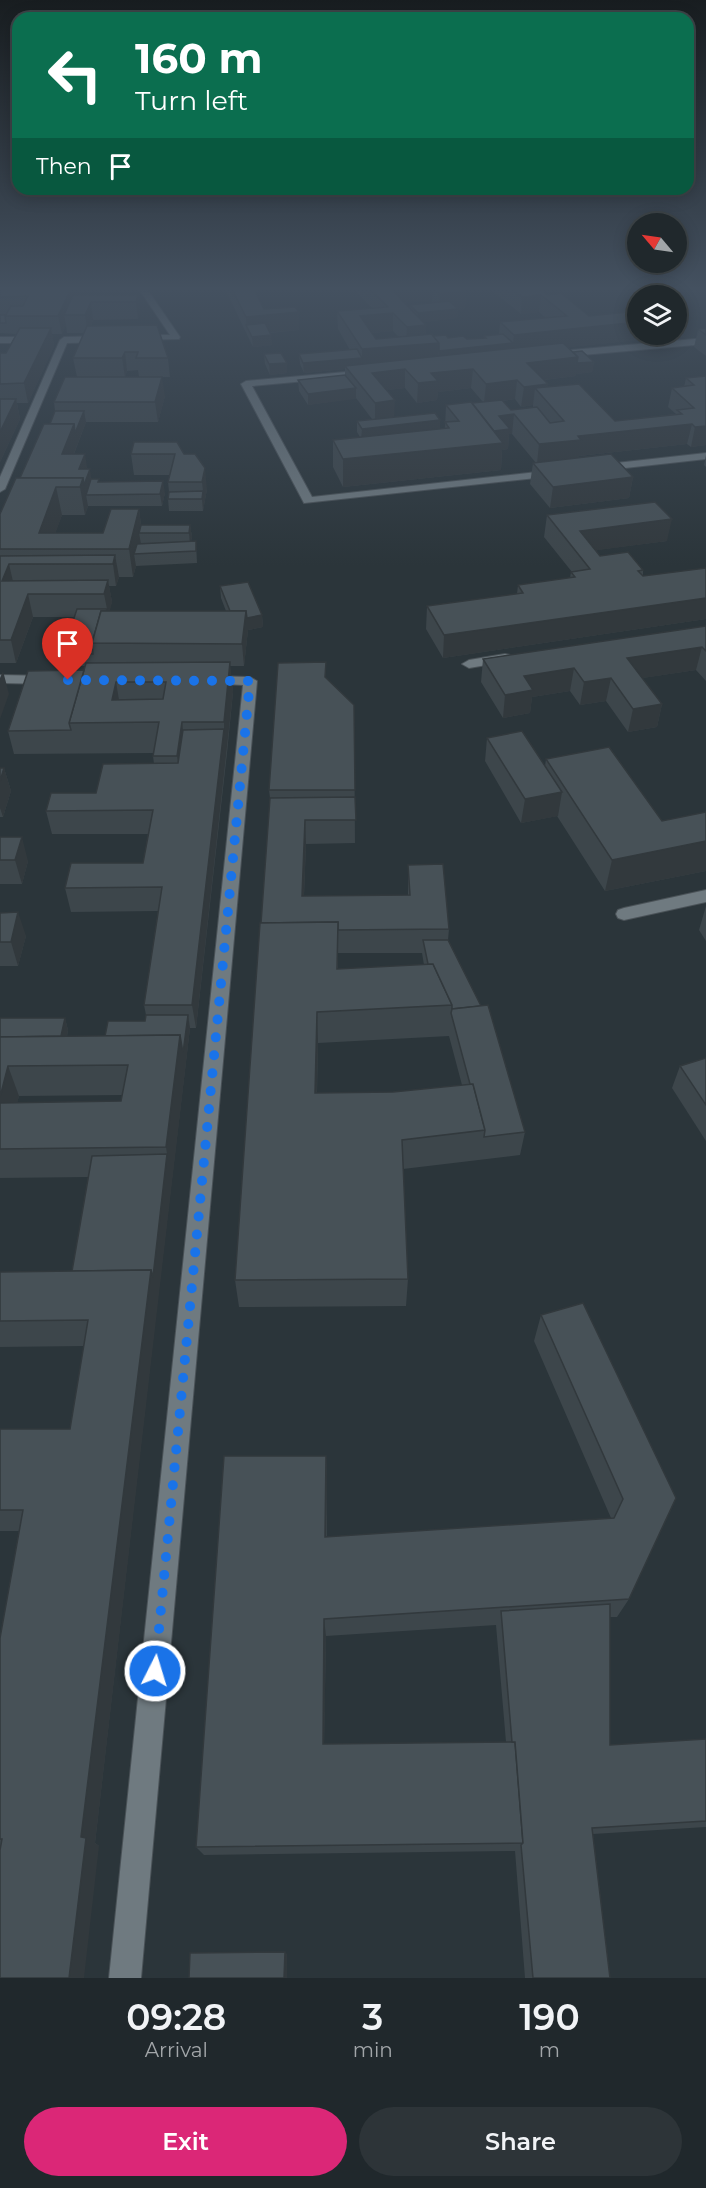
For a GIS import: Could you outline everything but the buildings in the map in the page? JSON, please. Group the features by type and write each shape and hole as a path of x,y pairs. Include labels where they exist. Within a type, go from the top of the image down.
{"street":[{"path":"0,489 42,381"},
{"path":"275,381 246,384 308,501 566,472"},
{"path":"589,469 706,456"},
{"path":"469,664 516,657"},
{"path":"0,679 60,680"},
{"path":"125,1978 250,681 190,680"},
{"path":"624,914 706,896"}],"route":[{"path":"68,680 250,681 155,1671"}]}
